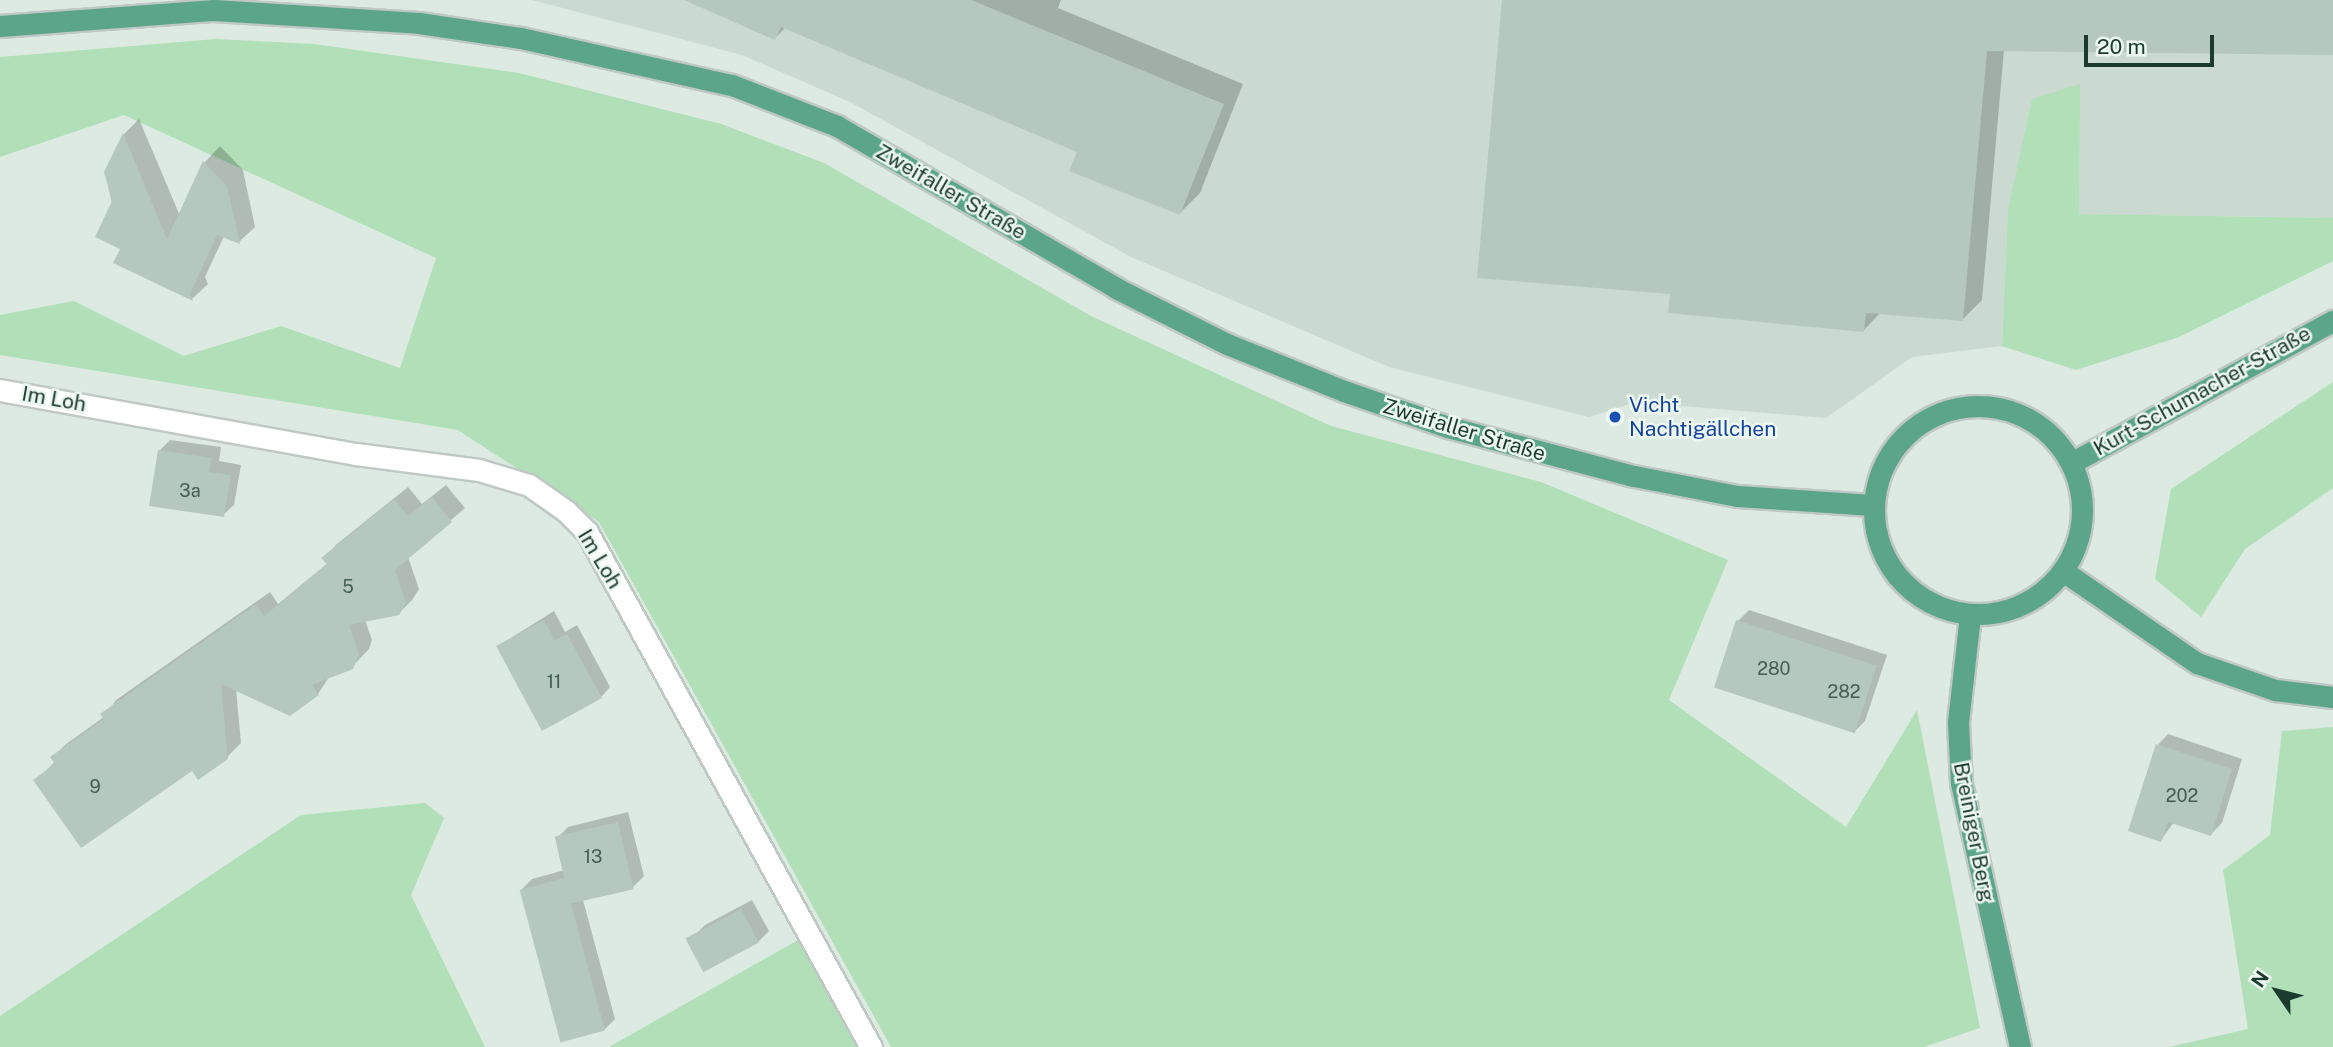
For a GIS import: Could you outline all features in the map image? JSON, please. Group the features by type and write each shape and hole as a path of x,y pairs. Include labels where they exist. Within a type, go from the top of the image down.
{"main road":[{"name":"Zweifaller Straße","path":"0,26 214,10 419,23 559,46 732,85 837,127 1116,288 1227,344 1344,391 1448,428 1634,476 1737,496 1873,505"},
{"name":"Kurt-Schumacher-Straße","path":"2071,463 2333,321"},
{"path":"1977,405 2006,409 2033,421 2055,439 2071,463 2081,495 2081,529 2063,571 2038,596 2006,611 1970,615 1944,610 1899,580 1884,558 1873,505 1879,474 1895,446 1917,424 1946,410 1977,405"},
{"path":"2063,571 2197,663 2275,690 2333,697"},
{"name":"Breiniger Berg","path":"1970,615 1958,722 1961,783 2020,1047"}],"street":[{"name":"Im Loh","path":"0,390 356,454 479,470 529,485 566,510 587,532 871,1047"}],"shaded area":[{"path":"532,0 2333,0 2333,218 2078,214 2079,84 2008,210 2002,346 1912,357 1826,418 1636,402 1589,417 1389,367 1131,257 850,102 742,55"}],"green space":[{"path":"216,39 314,44 519,73 721,124 824,163 1093,317 1331,426 1541,482 1728,560 1669,700 1846,827 1917,710 1980,1028 1924,1047 891,1047 599,522 458,430 0,355 0,315 74,301 184,356 281,326 400,368 436,258 124,115 0,157 0,57"},
{"path":"2080,84 2079,214 2333,218 2333,261 2179,337 2076,370 2002,346 2008,210 2032,99"},
{"path":"2333,382 2333,488 2245,549 2201,617 2155,579 2171,489"},
{"path":"2333,727 2333,1047 2169,1047 2248,1029 2223,870 2270,835 2282,731"},
{"path":"425,803 444,818 411,895 485,1047 0,1047 0,1016 301,815"},
{"path":"798,940 859,1047 609,1047"}],"building":[{"path":"684,0 971,0 1224,104 1180,215 1069,171 1077,152 781,27 775,40"},
{"path":"1502,0 2333,0 2333,55 1987,51 1963,321 1866,313 1864,332 1668,313 1670,294 1477,278"},
{"path":"123,133 167,239 203,161 227,186 240,244 217,235 190,294 193,301 113,263 120,249 95,237 112,201 104,172"},
{"path":"158,450 211,458 209,472 231,475 224,517 149,506"},
{"path":"432,497 452,522 395,570 406,603 399,615 349,625 359,654 353,669 312,685 319,695 290,716 221,684 228,759 198,780 192,771 81,848 33,780 55,764 50,757 104,719 100,714 256,604 264,616 327,564 321,558 394,499 408,516"},
{"path":"544,620 555,640 567,634 602,698 542,731 496,646"},
{"path":"1736,620 1877,666 1855,733 1714,688"},
{"path":"2156,744 2232,769 2211,836 2168,822 2161,842 2128,831"},
{"path":"618,822 634,889 570,904 555,837"},
{"path":"564,878 605,1031 560,1043 520,890"},
{"path":"741,909 759,943 703,972 685,939"}],"place":[{"name":"Vicht Nachtigällchen","path":"1615,417"}]}
